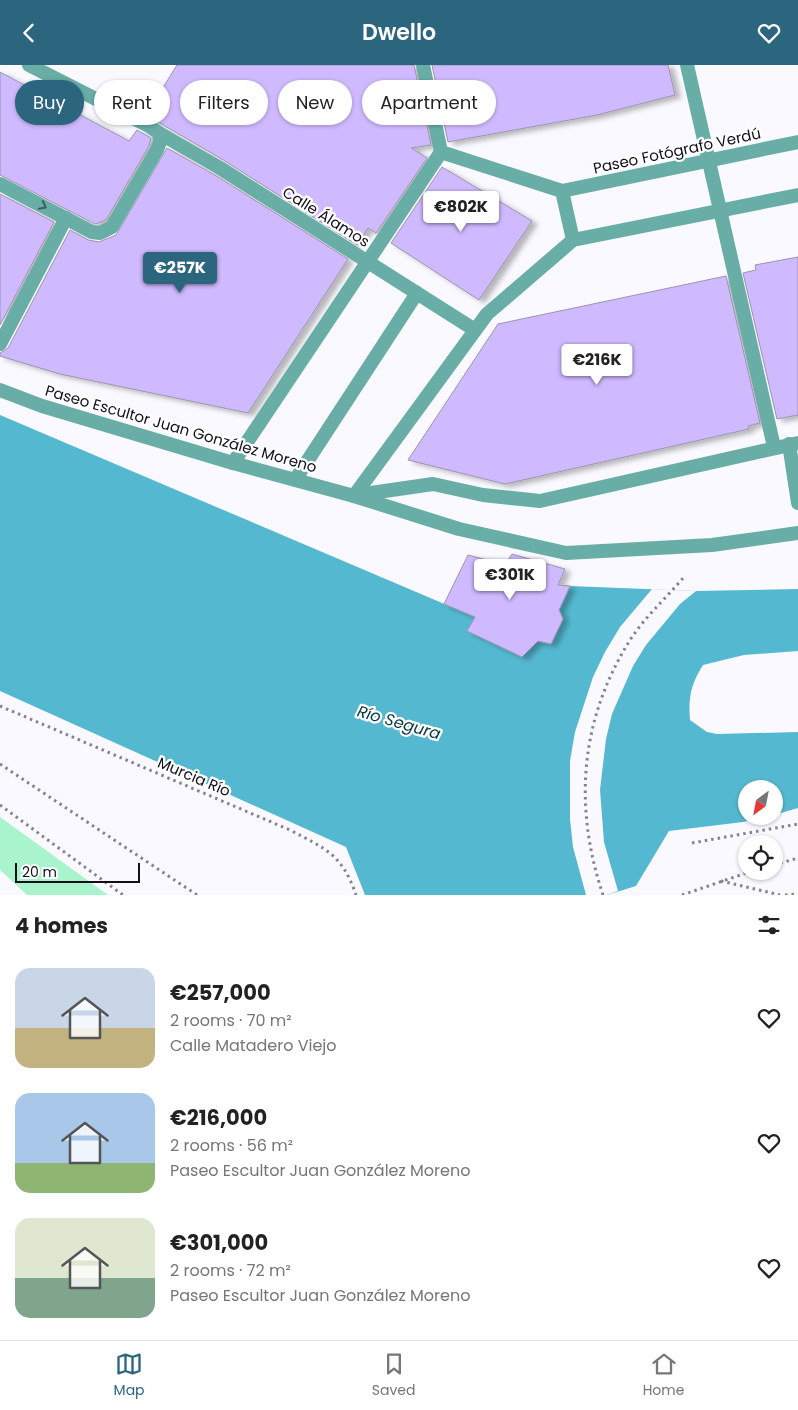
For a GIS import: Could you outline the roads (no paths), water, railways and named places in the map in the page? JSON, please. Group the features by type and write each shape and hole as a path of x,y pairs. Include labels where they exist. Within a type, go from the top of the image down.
{"street":[{"name":"Calle Álamos","path":"29,65 149,126 220,168 475,330"},
{"path":"233,463 441,152 423,65"},
{"path":"687,65 774,447"},
{"path":"0,183 92,232 100,233 112,227 157,151 159,133"},
{"name":"Paseo Fotógrafo Verdú","path":"562,191 798,142"},
{"path":"441,152 562,191 573,240"},
{"path":"354,496 487,314 573,240 798,195"},
{"path":"0,344 66,219"},
{"path":"296,480 417,293"},
{"name":"Paseo Escultor Juan González Moreno","path":"0,389 42,406 233,463 354,496 459,529 566,553 712,545 798,533"},
{"path":"794,444 798,503"},
{"name":"Paseo Escultor Juan González Moreno","path":"354,496 433,484 483,495 540,501 794,444"}],"water":[{"name":"Río Segura","path":"0,415 475,617 467,631 522,657 538,641 551,644 563,619 559,610 570,586 696,591 798,589 798,651 744,655 703,665 693,685 689,712 690,720 707,732 717,734 798,732 798,808 783,812 783,780 738,780 738,823 669,831 636,886 607,895 365,895 346,847 0,691"}]}
